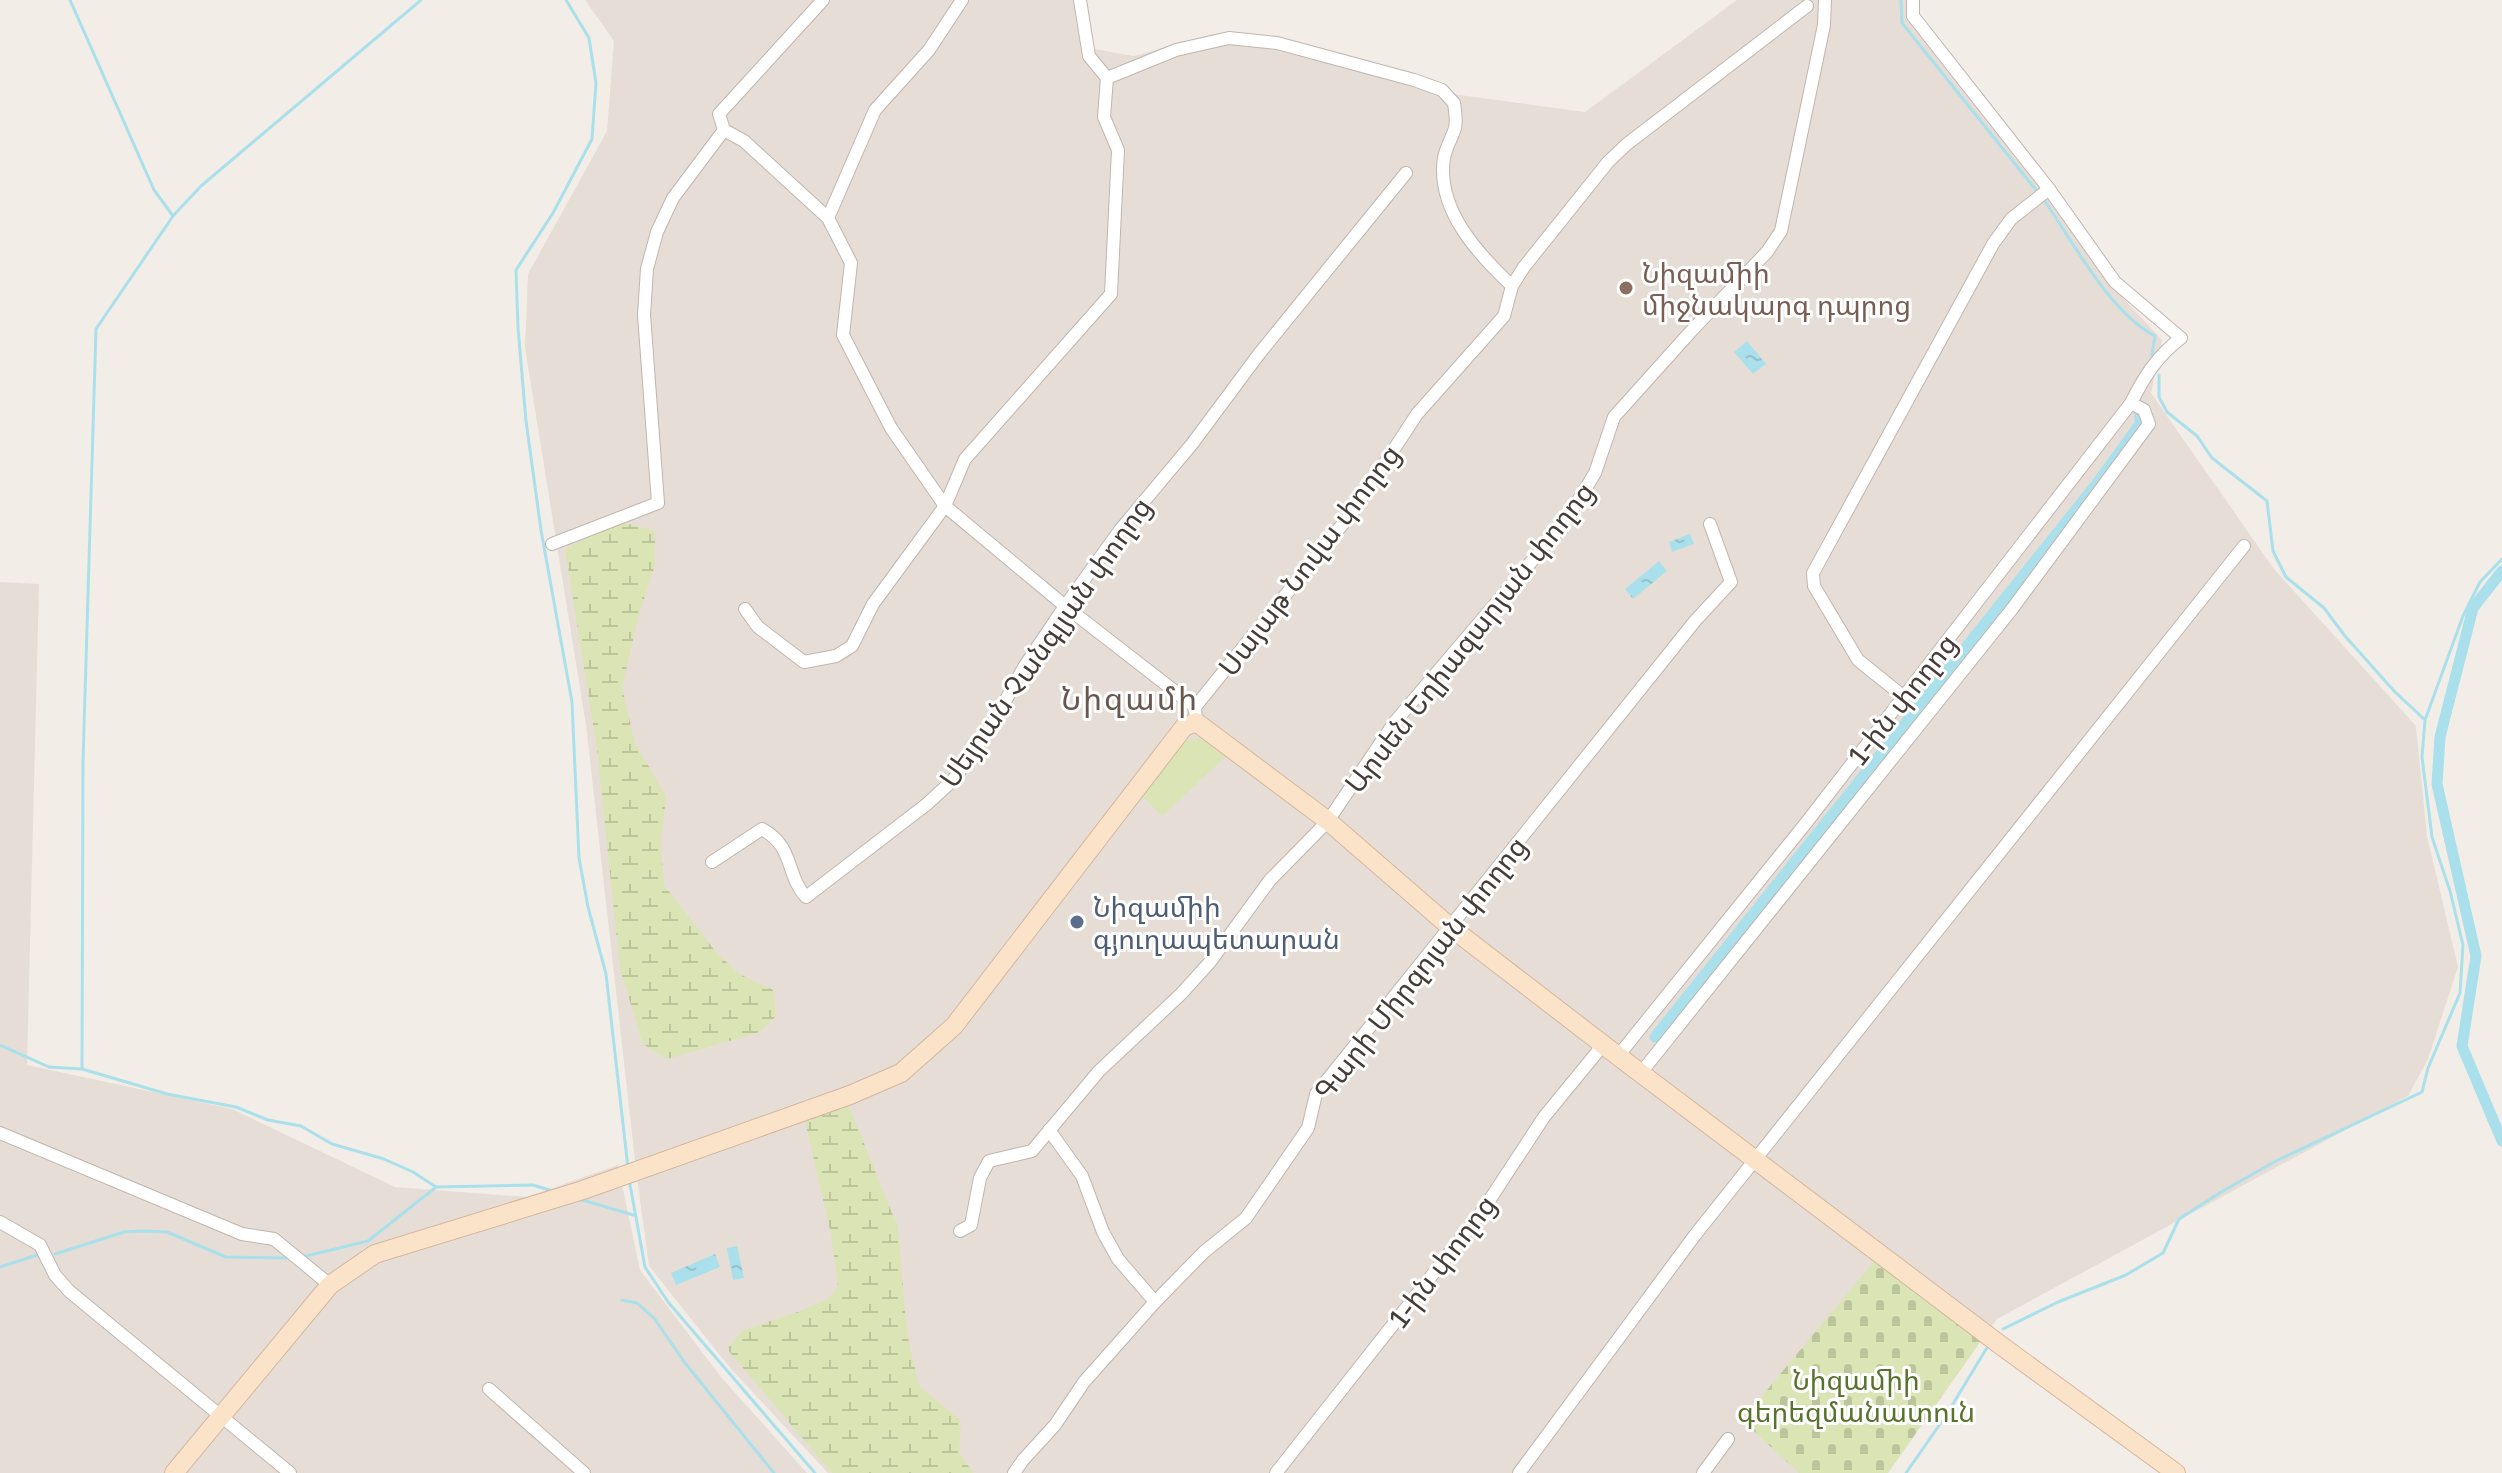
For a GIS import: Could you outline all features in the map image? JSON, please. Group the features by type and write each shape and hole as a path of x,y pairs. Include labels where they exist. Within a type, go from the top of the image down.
{"main road":[{"path":"1196,714 1328,821 1449,926 1640,1074 2176,1473"},
{"name":"Սայաթ Նովա փողոց","path":"174,1473 330,1285 375,1254 583,1190 850,1095 901,1073 954,1026 1196,714"}],"street":[{"path":"823,0 719,114 724,130 744,141 828,218 851,263 843,335 891,428 945,506 1196,714"},
{"path":"828,218 875,110 929,50 962,0"},
{"path":"745,609 758,627 804,662 836,656 852,646 873,604 945,506 965,459 1111,294 1118,150 1104,117 1107,78 1089,56 1080,0"},
{"name":"Արսեն Եղիազարյան փողոց","path":"960,1231 971,1225 980,1178 989,1161 1032,1151 1099,1071 1181,994 1210,962 1270,880 1328,821 1394,723 1565,522 1595,473 1614,417 1767,252 1781,231 1824,25 1825,0"},
{"path":"1904,697 1858,660 1814,586 1813,573 1993,244 2011,219 2049,189 1913,16 1913,0"},
{"name":"Սայաթ Նովա փողոց","path":"1196,714 1354,510 1417,414 1504,316 1512,286 1524,267 1608,162 1627,144 1807,6"},
{"path":"1107,78 1176,50 1229,38 1277,43 1442,90 1454,103 1456,125 1444,155 1442,178 1452,211 1487,262 1512,286"},
{"path":"552,544 658,503 644,315 647,269 657,232 673,198 724,130"},
{"name":"Սեյրան Չանգլյան փողոց","path":"712,862 762,829 777,838 793,868 799,889 806,897 927,804 953,780 991,727 1024,667 1120,530 1192,444 1259,354 1406,173"},
{"name":"1-ին փողոց","path":"1618,1056 1904,697 2131,403 2148,370 2167,348 2181,338 2115,282 2049,189"},
{"path":"1640,1074 2012,609 2149,424 2144,410 2131,403"},
{"name":"Գարի Միրզոյան փողոց","path":"1014,1473 1055,1425 1084,1382 1155,1302 1204,1252 1246,1218 1308,1128 1316,1094 1695,621 1731,582 1710,524"},
{"path":"1519,1473 1695,1235 2244,546"},
{"path":"1806,823 1827,838"},
{"name":"1-ին փողոց","path":"1276,1473 1481,1213 1544,1117 1603,1045"},
{"path":"1049,1130 1082,1176 1103,1232 1118,1259 1155,1302"},
{"path":"0,1133 242,1234 274,1239 330,1285"},
{"path":"0,1222 40,1245 55,1275 69,1291 290,1473"},
{"path":"489,1389 584,1473"},
{"path":"1703,1473 1728,1439"}],"shaded area":[{"name":"Նիզամի","path":"585,0 1079,0 1094,49 1134,56 1213,34 1438,92 1585,112 1737,0 1908,0 2109,283 2162,340 2151,393 2274,569 2416,726 2427,836 2458,967 2428,1059 2408,1096 1997,1319 1884,1473 828,1473 730,1368 649,1266 586,725 525,348 528,274 607,131 614,41"},
{"path":"0,582 39,584 27,1065 232,1109 395,1187 527,1197 618,1165 640,1270 721,1377 807,1473 0,1473"}],"green space":[{"path":"621,522 655,531 655,565 638,618 622,688 635,743 666,796 661,844 664,885 716,952 739,974 773,990 776,1016 760,1032 667,1059 643,1044 620,969 597,749 565,549"},
{"path":"1200,737 1226,756 1162,816 1142,795 1182,743"},
{"path":"849,1106 898,1228 907,1333 919,1386 961,1421 959,1452 973,1473 832,1473 727,1349 743,1330 827,1299 838,1287 831,1234 805,1121"},
{"name":"Նիզամիի գերեզմանատուն","path":"1877,1258 1983,1338 1888,1473 1799,1473 1742,1420"}],"water":[{"path":"1747,341 1766,364 1753,374 1734,352"},
{"path":"1690,534 1694,544 1672,552 1669,542"},
{"path":"1659,561 1667,571 1633,599 1625,589"},
{"path":"737,1246 744,1278 733,1280 727,1248"},
{"path":"715,1254 720,1267 676,1285 671,1273"}],"waterway":[{"path":"70,0 154,190 173,216"},
{"path":"82,1069 83,761 96,329 173,216 201,186 421,0"},
{"path":"566,0 589,38 596,83 592,139 553,213 516,270 518,328 526,421 541,530 572,702 579,858 606,974 628,1168"},
{"path":"1901,0 1902,23 2036,190"},
{"path":"2044,200 2108,294 2122,311 2155,336 2152,355"},
{"path":"2159,375 2159,397 2167,412 2197,436 2212,458 2267,501 2273,551 2286,577 2324,608 2395,692 2424,719"},
{"path":"1655,1037 2098,482 2140,424 2140,414"},
{"path":"2003,1329 2058,1302 2126,1275 2163,1253 2179,1219 2221,1192 2276,1161 2422,1092 2428,1068 2460,993 2463,945 2450,891 2432,837 2422,757 2425,720 2463,616 2480,582 2502,559"},
{"path":"2502,571 2473,608 2440,737 2437,784 2476,956 2462,1046 2502,1141"},
{"path":"0,1045 49,1067 82,1069 167,1094 236,1107 268,1120 301,1126 332,1144 384,1159 413,1172 436,1187"},
{"path":"629,1179 645,1267 668,1302 815,1473"},
{"path":"302,1257 368,1241 436,1187 533,1185 553,1191"},
{"path":"579,1199 633,1215"},
{"path":"55,1254 124,1232 143,1231 167,1232 226,1257 290,1258"},
{"path":"0,1267 40,1254"},
{"path":"622,1300 637,1303 654,1318 685,1363 774,1473"},
{"path":"1906,1473 1988,1346"}],"place":[{"name":"Նիզամիի միջնակարգ դպրոց","path":"1626,288"},
{"name":"Նիզամիի գյուղապետարան","path":"1077,922"}],"district":[{"name":"Նիզամի","path":"1130,698"}]}
